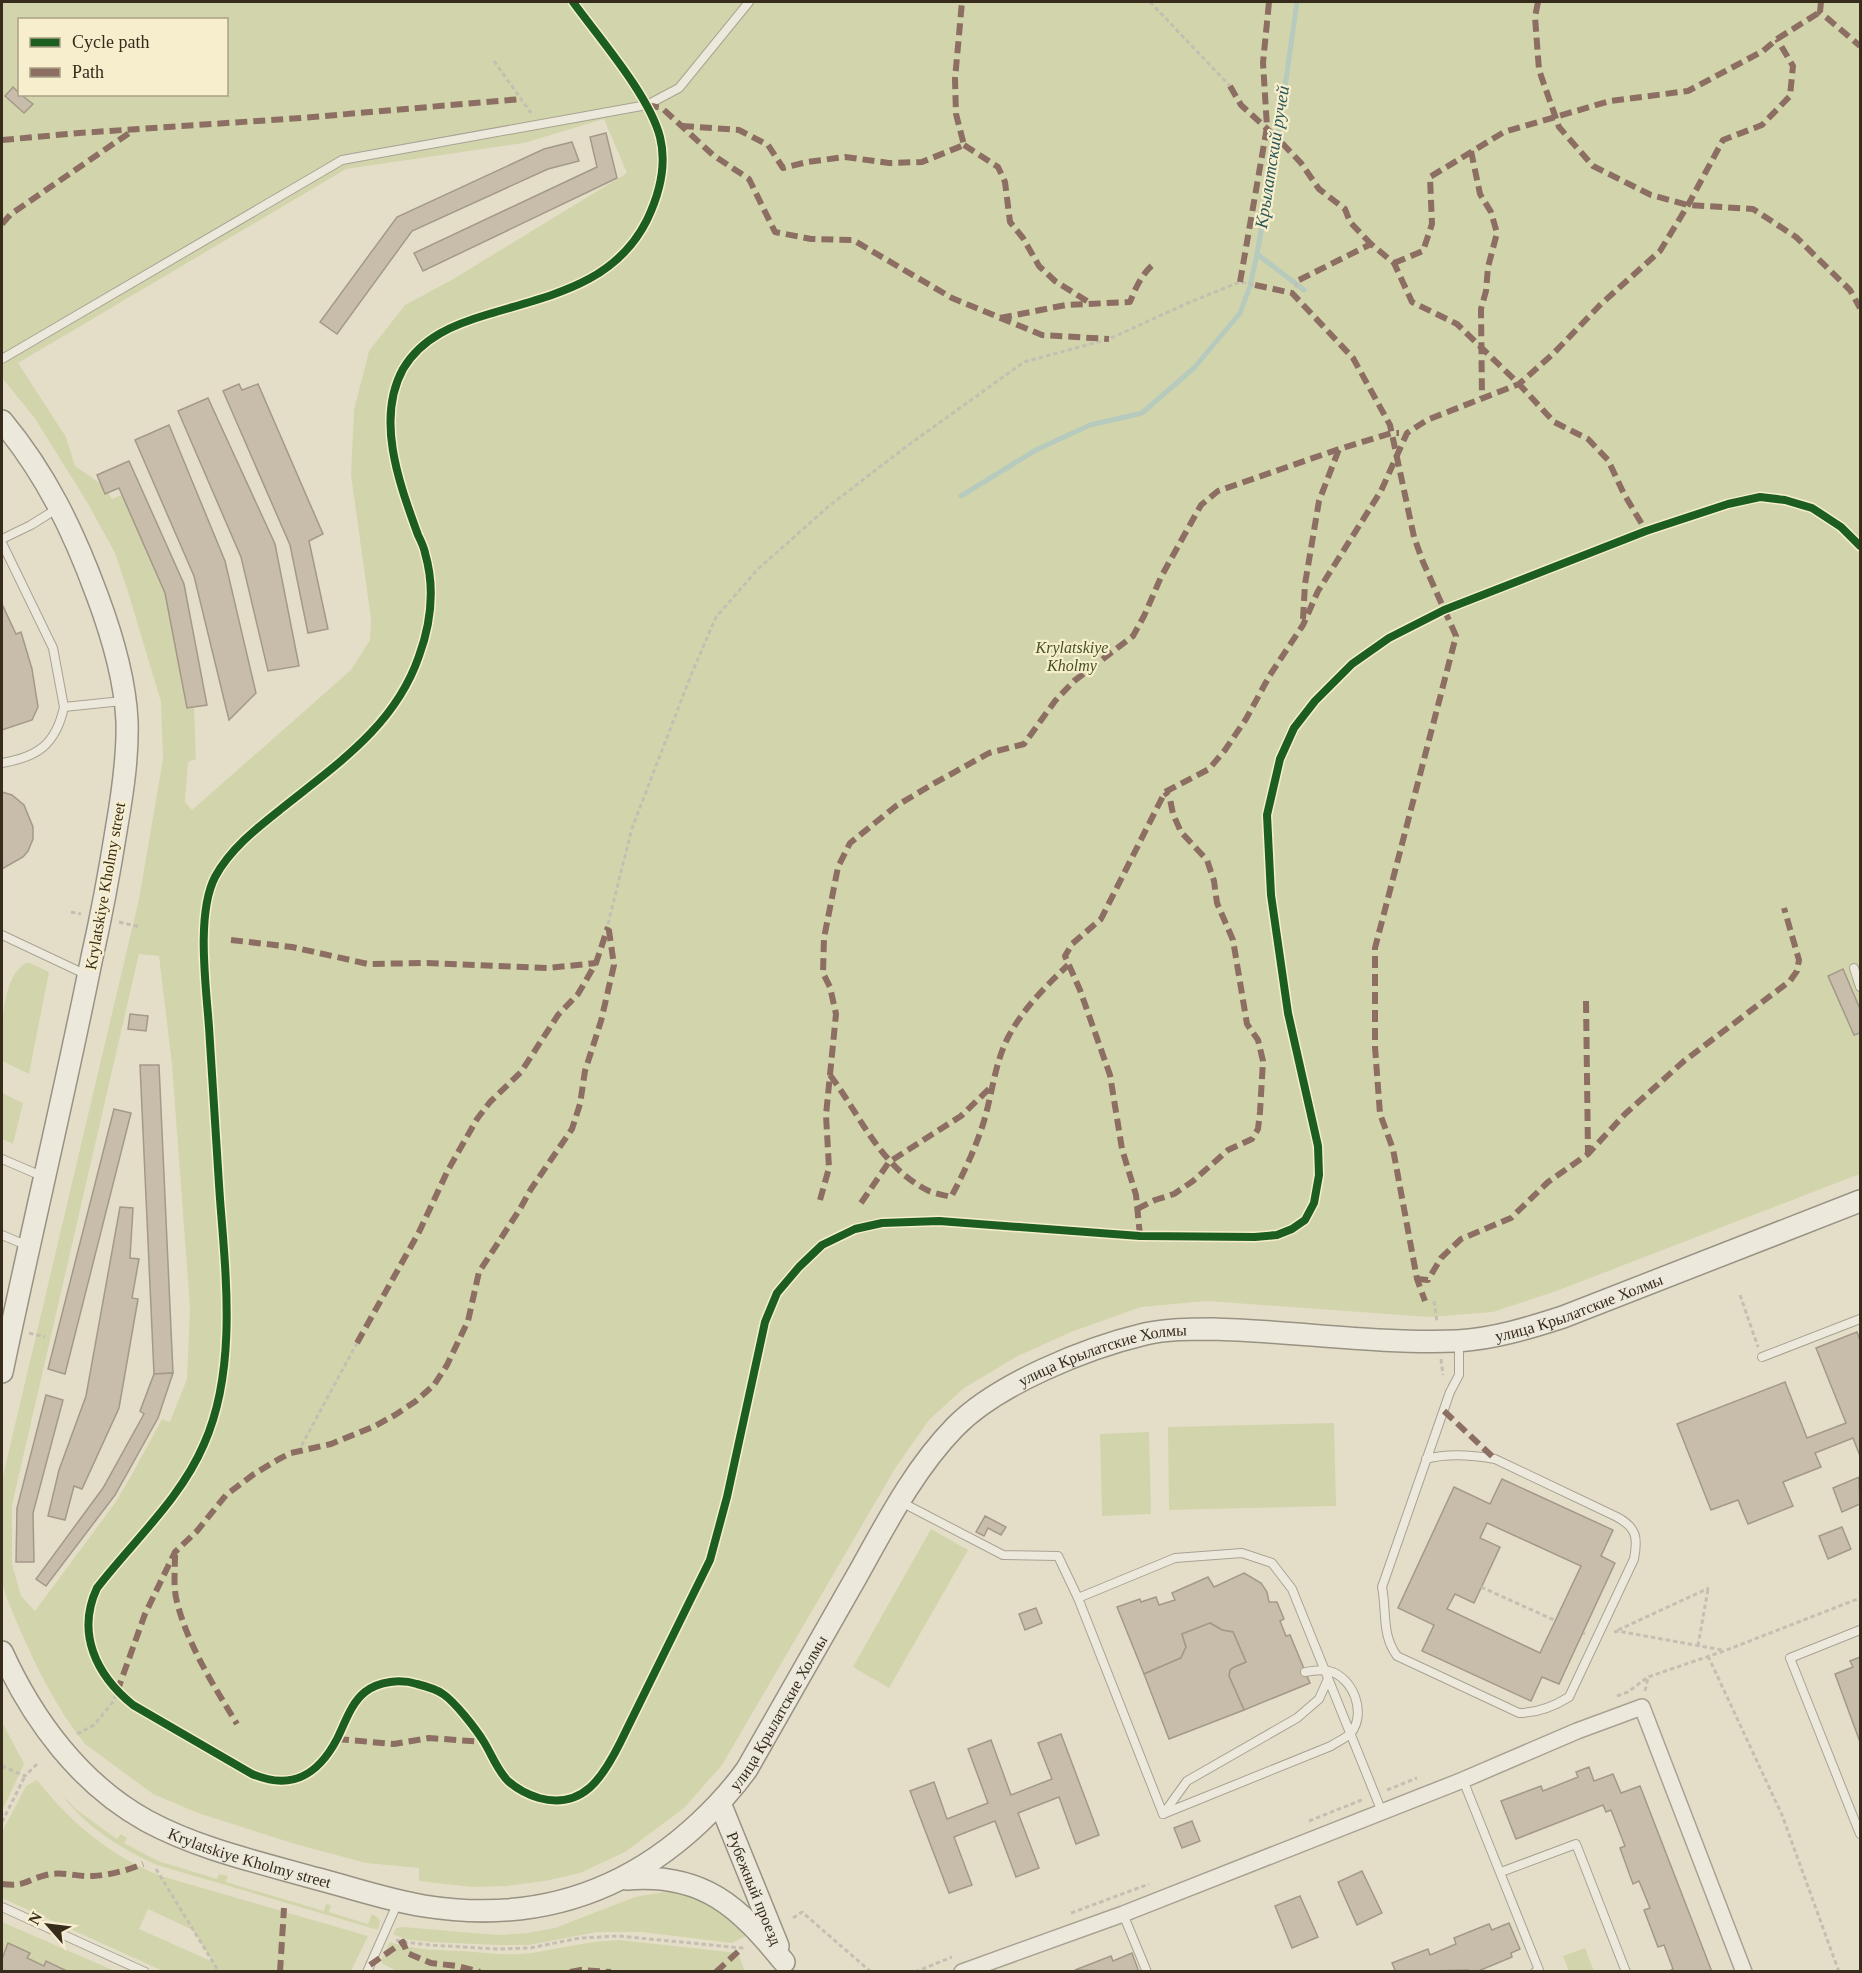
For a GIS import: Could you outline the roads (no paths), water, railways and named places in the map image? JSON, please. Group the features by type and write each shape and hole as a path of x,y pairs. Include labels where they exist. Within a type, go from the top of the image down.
{"street":[{"name":"Krylatskiye Kholmy street","path":"2,421 22,446 60,507 102,608 114,646 125,701 127,750 108,881 89,976 2,1372"},
{"name":"улица Крылатские Холмы","path":"399,1901 447,1909 514,1911 536,1908 577,1898 621,1879 667,1851 720,1803 747,1769 900,1502 926,1461 956,1426 991,1397 1028,1377 1081,1355 1146,1334 1179,1329 1213,1329 1407,1342 1459,1341 1521,1330 1563,1317 1860,1201"},
{"name":"Krylatskiye Kholmy street","path":"2,1652 38,1718 59,1747 79,1770 134,1813 170,1832 221,1851 399,1901"},
{"path":"962,1971 1123,1914 1642,1707 1744,1971"},
{"name":"Рубежный проезд","path":"720,1803 786,1967"},
{"path":"621,1879 647,1877 667,1880 696,1887 725,1900 747,1919 786,1967"}],"lane":[{"path":"740,2 741,10"},
{"path":"2,359 342,160 647,105 679,88 749,2"},
{"path":"2,763 21,760 38,752 51,739 60,723 64,707 53,648 2,541 60,507"},
{"path":"64,707 125,701"},
{"path":"2,935 89,976"},
{"path":"1854,968 1860,987"},
{"path":"2,1159 45,1177"},
{"path":"2,1235 30,1247"},
{"path":"1762,1357 1860,1318"},
{"path":"1426,1460 1437,1456 1473,1455 1495,1459 1628,1523 1634,1530 1637,1544 1634,1559 1569,1697 1558,1704 1534,1713 1519,1713 1397,1656 1390,1646 1386,1633 1385,1600 1382,1587 1426,1460 1450,1392 1459,1375 1459,1341"},
{"path":"900,1502 1003,1556 1058,1556 1078,1598 1163,1814"},
{"path":"1078,1598 1175,1558 1242,1553 1272,1563 1292,1589 1382,1812"},
{"path":"1860,1630 1790,1658 1860,1834"},
{"path":"1163,1814 1331,1746 1350,1733 1356,1723 1358,1707 1347,1683 1329,1671 1305,1672"},
{"path":"1163,1814 1187,1780 1297,1718 1319,1699 1328,1679"},
{"path":"1463,1780 1539,1970 1535,1971"},
{"path":"1501,1872 1576,1844 1626,1971"},
{"path":"367,1971 399,1901"},
{"path":"2,1907 146,1971"},
{"path":"1123,1914 1147,1971"}],"waterway":[{"name":"Крылатский ручей","path":"1297,2 1279,129 1257,254 1304,290"},
{"path":"961,496 1036,450 1090,425 1142,413 1194,368 1240,313 1250,286 1257,254"}],"park label":[{"name":"Krylatskiye Kholmy","path":"1072,656"}]}
